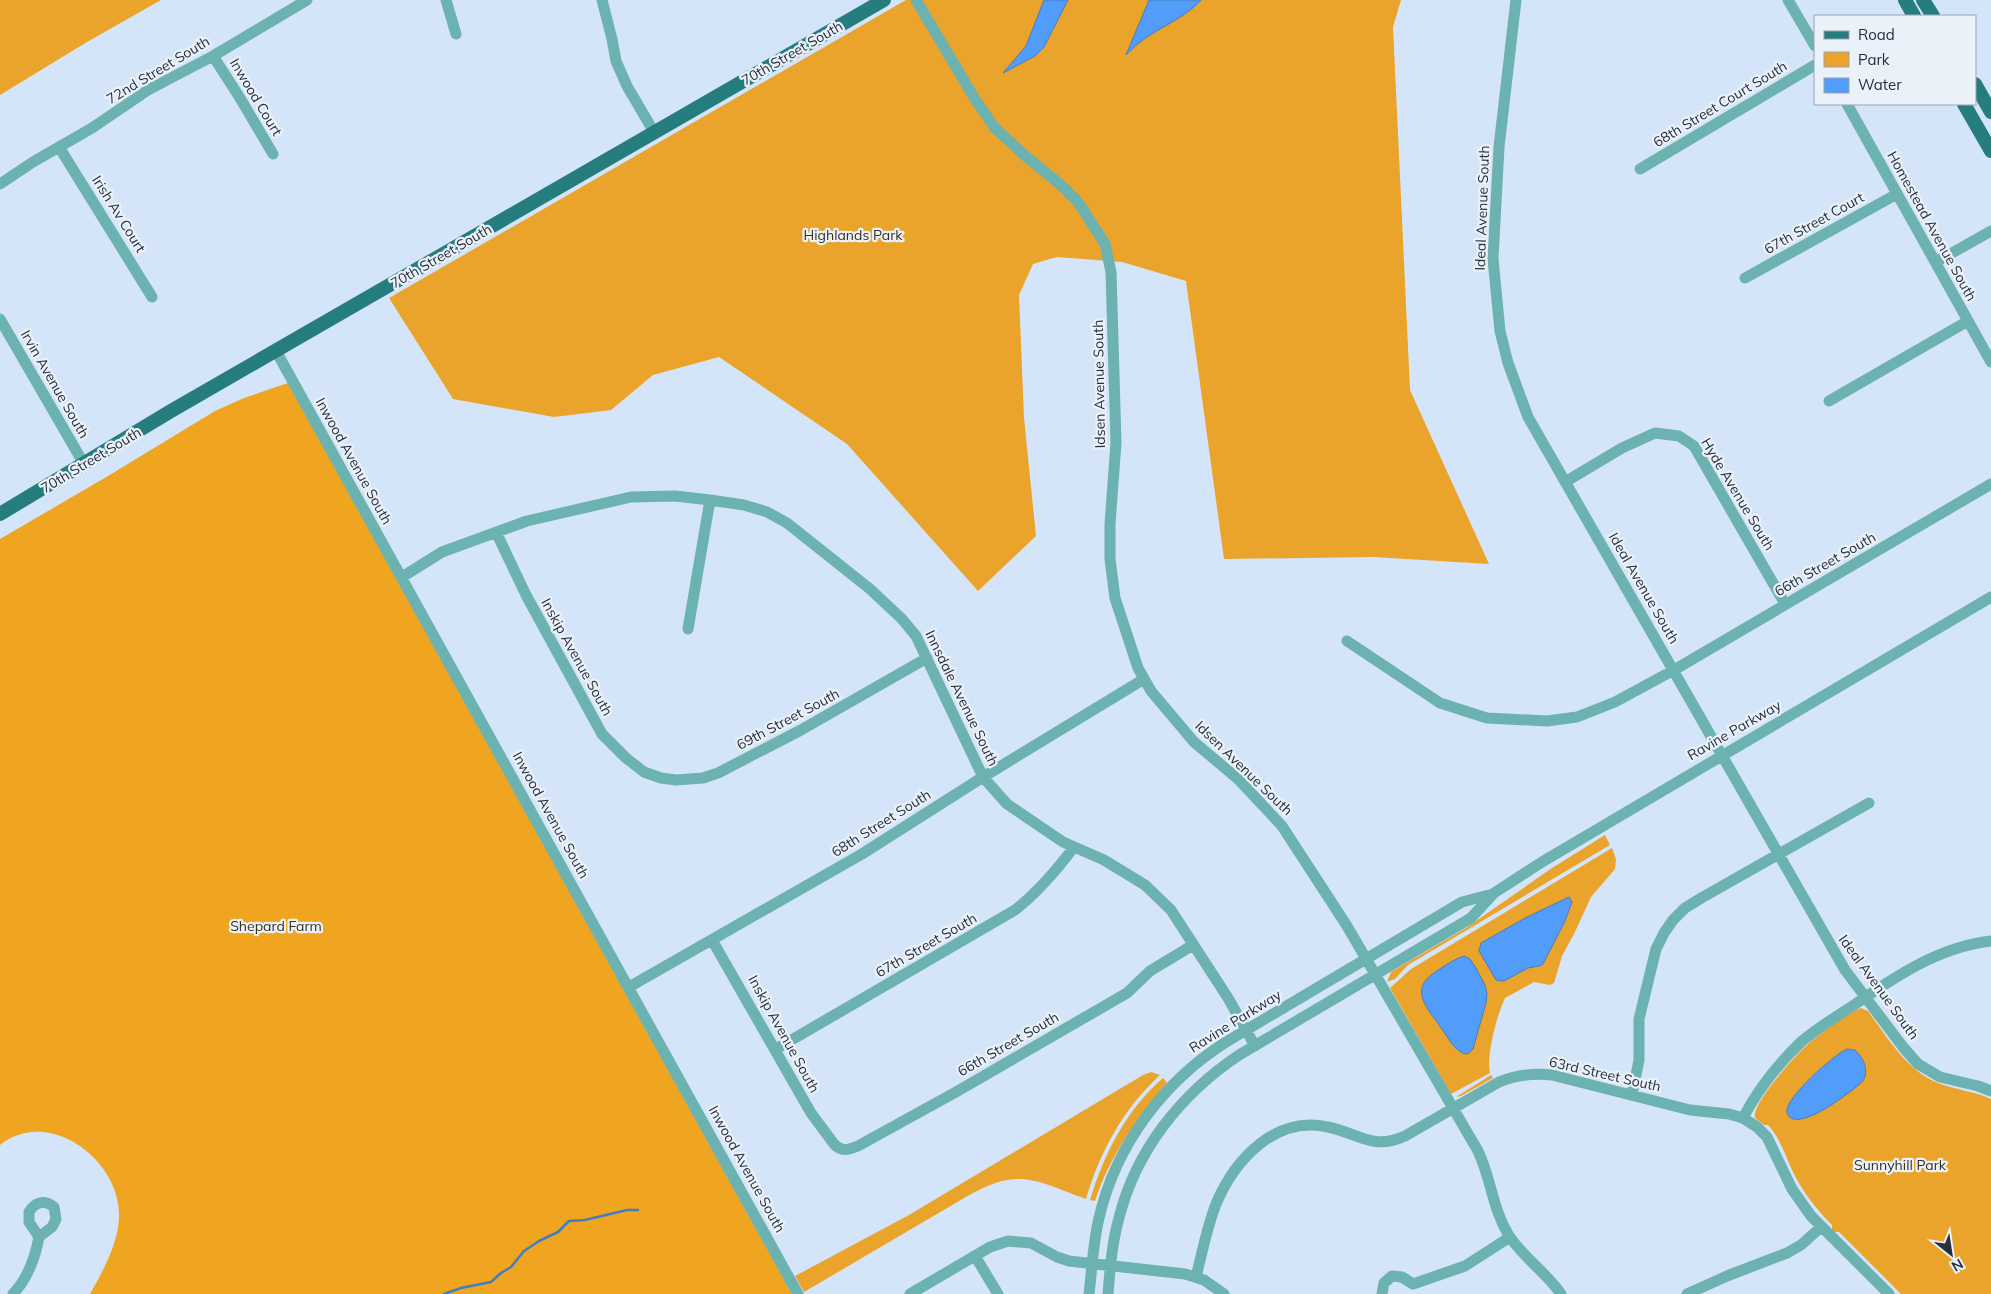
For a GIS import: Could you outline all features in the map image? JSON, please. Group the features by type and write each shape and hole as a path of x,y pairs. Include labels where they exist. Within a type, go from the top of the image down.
{"main road":[{"name":"70th Street South","path":"0,514 276,351 884,0"},
{"path":"1905,0 1913,15"},
{"path":"1923,0 1932,15"},
{"path":"1976,86 1991,112"},
{"path":"1965,105 1991,151"}],"street":[{"name":"72nd Street South","path":"0,184 92,128 148,90 213,56 307,0"},
{"path":"446,0 456,34"},
{"path":"602,0 616,61 627,86 654,132"},
{"name":"Idsen Avenue South","path":"916,0 975,99 994,126 1078,202 1105,244 1111,272 1116,443 1110,524 1110,559 1115,598 1138,668 1151,691 1194,742 1238,780 1282,826 1307,862 1366,959 1481,1157 1496,1209 1510,1237 1561,1294"},
{"name":"Ideal Avenue South","path":"1516,0 1499,147 1493,259 1500,331 1518,394 1528,417 1836,956 1908,1054 1924,1068 1944,1078 1972,1084 1991,1091"},
{"path":"1788,0 1814,44"},
{"name":"Inwood Court","path":"213,56 273,154"},
{"name":"68th Street Court South","path":"1640,169 1814,66"},
{"name":"Homestead Avenue South","path":"1848,105 1991,362"},
{"name":"Irish Av Court","path":"60,147 152,297"},
{"name":"67th Street Court","path":"1745,278 1897,194"},
{"path":"1936,262 1991,231"},
{"name":"Irvin Avenue South","path":"0,319 84,464"},
{"path":"1829,401 1968,321"},
{"name":"Inwood Avenue South","path":"276,351 798,1294"},
{"name":"Hyde Avenue South","path":"1565,482 1622,448 1655,433 1666,433 1684,438 1694,446 1785,604"},
{"name":"66th Street South","path":"1347,640 1440,703 1487,718 1511,721 1548,721 1577,717 1615,702 1674,670 1965,501 1991,484"},
{"name":"Innsdale Avenue South","path":"402,577 442,552 527,521 631,497 675,496 744,505 766,512 787,522 870,589 902,619 916,636 983,777 1007,804 1063,842 1104,860 1145,886 1171,910 1255,1046"},
{"path":"688,629 710,500"},
{"name":"Inskip Avenue South","path":"496,532 526,595 602,734 626,758 644,772 655,776"},
{"name":"Ravine Parkway","path":"1108,1294 1110,1265 1116,1231 1125,1197 1140,1163 1154,1138 1173,1113 1200,1085 1225,1065 1471,918 1494,893 1550,856 1991,596"},
{"name":"69th Street South","path":"655,776 676,780 703,778 718,773 801,730 927,658"},
{"name":"68th Street South","path":"629,987 862,854 983,777 1144,679"},
{"path":"1632,1095 1639,1060 1640,1013 1654,955 1666,930 1675,917 1690,905 1869,803"},
{"name":"67th Street South","path":"776,1050 1015,910 1035,894 1059,868 1074,846"},
{"name":"Ravine Parkway","path":"1089,1294 1098,1224 1110,1182 1125,1151 1146,1116 1186,1072 1216,1048 1462,902 1494,893"},
{"name":"Inskip Avenue South","path":"712,940 811,1113 832,1141"},
{"path":"1889,1294 1822,1227 1792,1189 1767,1137 1760,1129 1743,1118 1764,1086 1801,1043 1865,997 1887,982 1930,959 1967,946 1991,941"},
{"name":"66th Street South","path":"832,1141 838,1148 846,1150 858,1146 956,1092 1127,993 1150,971 1193,945"},
{"name":"63rd Street South","path":"1196,1277 1210,1222 1222,1191 1241,1163 1267,1138 1290,1128 1315,1125 1334,1128 1364,1140 1390,1141 1405,1136 1499,1082 1516,1076 1530,1074 1552,1076 1690,1110 1729,1114 1743,1118"},
{"path":"1687,1294 1727,1276 1787,1254 1822,1227"},
{"path":"12,1294 22,1283 31,1266 39,1237"},
{"path":"1382,1294 1386,1279 1392,1276 1402,1277 1411,1289 1465,1266 1510,1237"},
{"path":"910,1294 998,1244 1008,1241 1021,1241 1038,1246 1064,1260 1172,1272 1196,1277 1224,1294"},
{"path":"975,1256 998,1294"}],"green space":[{"path":"0,0 161,0 0,95"},
{"name":"Highlands Park","path":"906,0 1401,0 1393,27 1410,390 1489,564 1373,557 1224,559 1186,281 1122,262 1057,257 1033,264 1019,295 1024,418 1036,536 978,591 847,444 719,357 653,375 611,410 554,417 453,399 389,298"},
{"name":"Shepard Farm","path":"288,383 792,1294 90,1294 110,1254 119,1223 115,1192 106,1173 93,1157 77,1144 58,1135 39,1132 19,1135 0,1145 0,539 215,411 244,398"},
{"path":"1605,835 1610,845 1408,965 1395,979 1387,982 1391,972 1466,928 1552,868"},
{"path":"1612,848 1616,859 1615,869 1591,897 1562,956 1554,983 1550,985 1534,982 1505,998 1493,1035 1489,1065 1490,1073 1451,1094 1390,988 1411,969"},
{"name":"Sunnyhill Park","path":"1861,1008 1868,1011 1898,1052 1916,1070 1938,1083 1991,1099 1991,1294 1901,1294 1839,1232 1832,1230 1832,1225 1800,1185 1776,1135 1768,1125 1764,1125 1755,1118 1756,1111 1766,1092 1800,1051 1848,1014"},
{"path":"1151,1072 1160,1075 1135,1102 1114,1132 1098,1165 1086,1199 1041,1182 1016,1179 1003,1181 971,1194 804,1292 795,1276 909,1215"},
{"path":"1491,1075 1493,1078 1456,1097"},
{"path":"1163,1078 1167,1083 1125,1139 1108,1169 1095,1201 1090,1200 1102,1166 1118,1134 1138,1104"}],"water":[{"path":"1044,0 1068,0 1044,47 1035,56 1003,73 1026,46"},
{"path":"1149,0 1201,0 1193,8 1144,39 1126,55"},
{"path":"1569,897 1572,902 1565,921 1543,964 1528,968 1504,981 1496,980 1479,951 1481,943 1525,918"},
{"path":"1464,956 1470,959 1476,968 1485,985 1487,994 1473,1049 1465,1054 1452,1043 1422,997 1424,983 1430,976 1448,963"},
{"path":"1847,1049 1855,1050 1863,1061 1866,1073 1863,1081 1825,1109 1801,1119 1792,1119 1787,1113 1788,1106 1793,1098 1822,1068"}],"waterway":[{"path":"444,1294 461,1288 491,1282 511,1267 524,1251 558,1232 569,1221 585,1220 627,1210 638,1210"}]}
